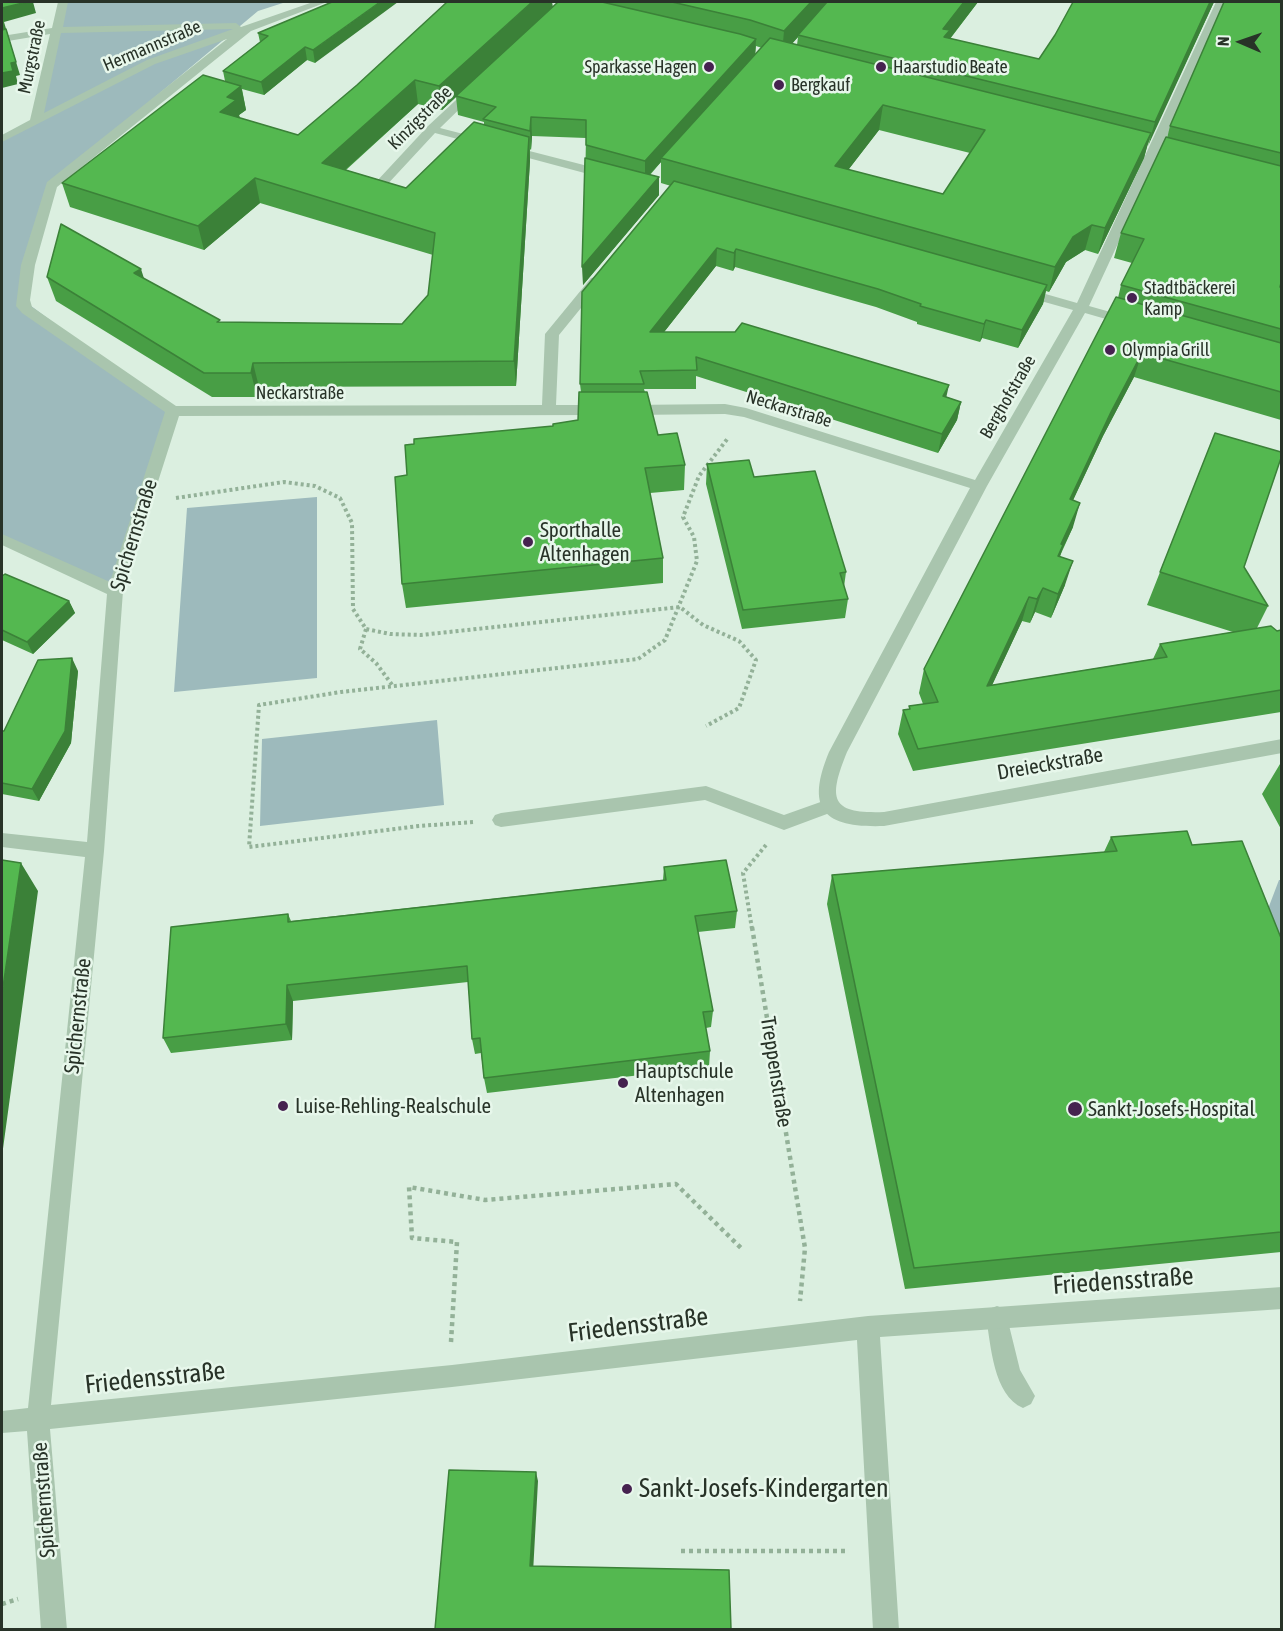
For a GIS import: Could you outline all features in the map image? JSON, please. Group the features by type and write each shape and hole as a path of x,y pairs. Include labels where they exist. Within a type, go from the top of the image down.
{"street":[{"name":"Murgstraße","path":"36,121 63,2"},
{"name":"Hermannstraße","path":"2,139 151,62 322,2"},
{"name":"Berghofstraße","path":"829,807 825,795 827,776 979,486 1081,308 1221,2"},
{"path":"2,39 57,30 250,26"},
{"path":"174,411 23,306 28,265 51,185 250,26"},
{"name":"Kinzigstraße","path":"380,185 432,129 482,82"},
{"path":"432,129 615,177"},
{"path":"549,410 552,334 604,272"},
{"path":"1012,289 1148,327"},
{"name":"Neckarstraße","path":"174,411 725,409 746,413 979,486"},
{"name":"Spichernstraße","path":"54,1629 38,1419 95,850 115,591 174,411"},
{"path":"2,539 115,591"},
{"name":"Dreieckstraße","path":"829,807 860,821 884,819 1281,746"},
{"path":"501,820 706,793 784,823 829,807"},
{"path":"2,840 95,850"},
{"name":"Friedensstraße","path":"2,1422 452,1376 868,1327 1281,1298"},
{"path":"997,1317 1009,1375 1023,1395"},
{"path":"868,1327 886,1629"}],"path":[{"path":"501,820 419,826 249,847 259,705 393,686 639,659 665,640 697,561 694,537 683,517 699,476 746,413"},
{"path":"142,503 284,482 315,486 340,498 352,523 353,609 366,629 390,634 422,635 680,607 702,625 739,641 756,660 739,708 706,726"},
{"path":"366,629 360,649 376,663 393,686"},
{"name":"Treppenstraße","path":"784,823 743,873 805,1248 796,1335"},
{"path":"452,1376 450,1320 455,1288 457,1242 412,1238 409,1187 485,1200 676,1184 741,1248"},
{"path":"681,1551 834,1549 881,1554"}],"shaded area":[{"path":"63,2 286,2 258,11 57,179 23,300 173,411 115,591 2,539 2,139 37,120"},
{"path":"317,497 317,678 174,692 187,508"},
{"path":"437,720 444,805 260,826 262,739"},
{"path":"1279,880 1281,880 1281,970 1263,922"}],"building":[{"path":"2,2 27,2 2,8"},
{"path":"332,2 380,2 313,50 305,47 261,82 223,71 268,36 258,33"},
{"path":"447,2 532,2 439,86 415,80 322,163 406,188 474,122 529,137 514,361 253,363 251,373 204,373 47,277 61,224 141,269 134,273 220,320 217,322 402,324 428,295 435,233 255,178 198,226 62,183 203,75 241,86 227,97 236,100 220,112 298,135 357,85"},
{"path":"558,2 602,2 756,39 645,161 586,145 586,120 531,117 530,131 483,119 496,107 456,96"},
{"path":"672,2 811,2 784,31 750,20"},
{"path":"827,2 964,2 943,29 950,30 944,37 1039,59 1073,2 1210,2 1155,122 798,35"},
{"path":"1224,2 1281,2 1281,153 1170,126"},
{"path":"6,29 16,62 11,63 13,71 2,73 2,30"},
{"path":"770,38 1151,133 1105,228 1092,225 1073,237 1055,267 661,158","holes":["883,105 985,130 943,194 835,166"]},
{"path":"1166,137 1281,166 1281,329 1121,285 1144,239 1121,233"},
{"path":"585,158 659,177 582,267"},
{"path":"674,181 1047,285 1022,330 986,320 984,324 920,306 921,304 878,289 736,249 734,253 717,248 650,332 735,332 742,323 949,385 943,396 961,402 942,434 696,357 697,370 640,371 644,384 580,384 582,292"},
{"path":"1116,297 1281,343 1281,392 1142,353 1070,499 1080,503 1061,544 1063,545 1058,556 1073,561 1058,594 1043,588 1037,599 1029,597 987,686 1167,657 1160,644 1271,626 1277,631 1281,630 1281,690 918,749 903,710 910,709 909,706 938,702 924,669"},
{"name":"Sporthalle Altenhagen","path":"579,392 647,392 658,435 677,433 685,465 645,468 663,558 402,584 395,477 407,475 405,445 414,444 414,439 553,426 553,424 578,420"},
{"path":"1215,433 1281,452 1281,458 1244,567 1268,606 1160,572"},
{"path":"749,460 754,477 815,471 846,572 840,573 848,599 743,610 707,464"},
{"path":"5,574 69,601 27,642 2,630 2,576"},
{"path":"72,658 65,731 32,789 2,783 2,731 38,660"},
{"name":"Sankt-Josefs-Hospital","path":"1187,831 1192,845 1242,841 1281,938 1281,1232 914,1268 832,875 1117,851 1111,837"},
{"path":"2,860 21,863 2,994"},
{"path":"726,860 737,911 695,916 713,1011 703,1012 710,1051 484,1078 480,1038 472,1039 467,966 287,985 286,1024 163,1038 171,927 288,914 288,922 666,880 664,867"},
{"path":"449,1470 536,1472 530,1566 729,1570 731,1629 435,1629"}],"place":[{"name":"Sparkasse Hagen","path":"709,67"},
{"name":"Haarstudio Beate","path":"881,67"},
{"name":"Bergkauf","path":"779,85"},
{"name":"Stadtbäckerei Kamp","path":"1132,298"},
{"name":"Olympia Grill","path":"1110,350"},
{"name":"Sporthalle Altenhagen","path":"528,542"},
{"name":"Hauptschule Altenhagen","path":"623,1083"},
{"name":"Luise-Rehling-Realschule","path":"283,1106"},
{"name":"Sankt-Josefs-Hospital","path":"1075,1109"},
{"name":"Sankt-Josefs-Kindergarten","path":"627,1489"}]}
